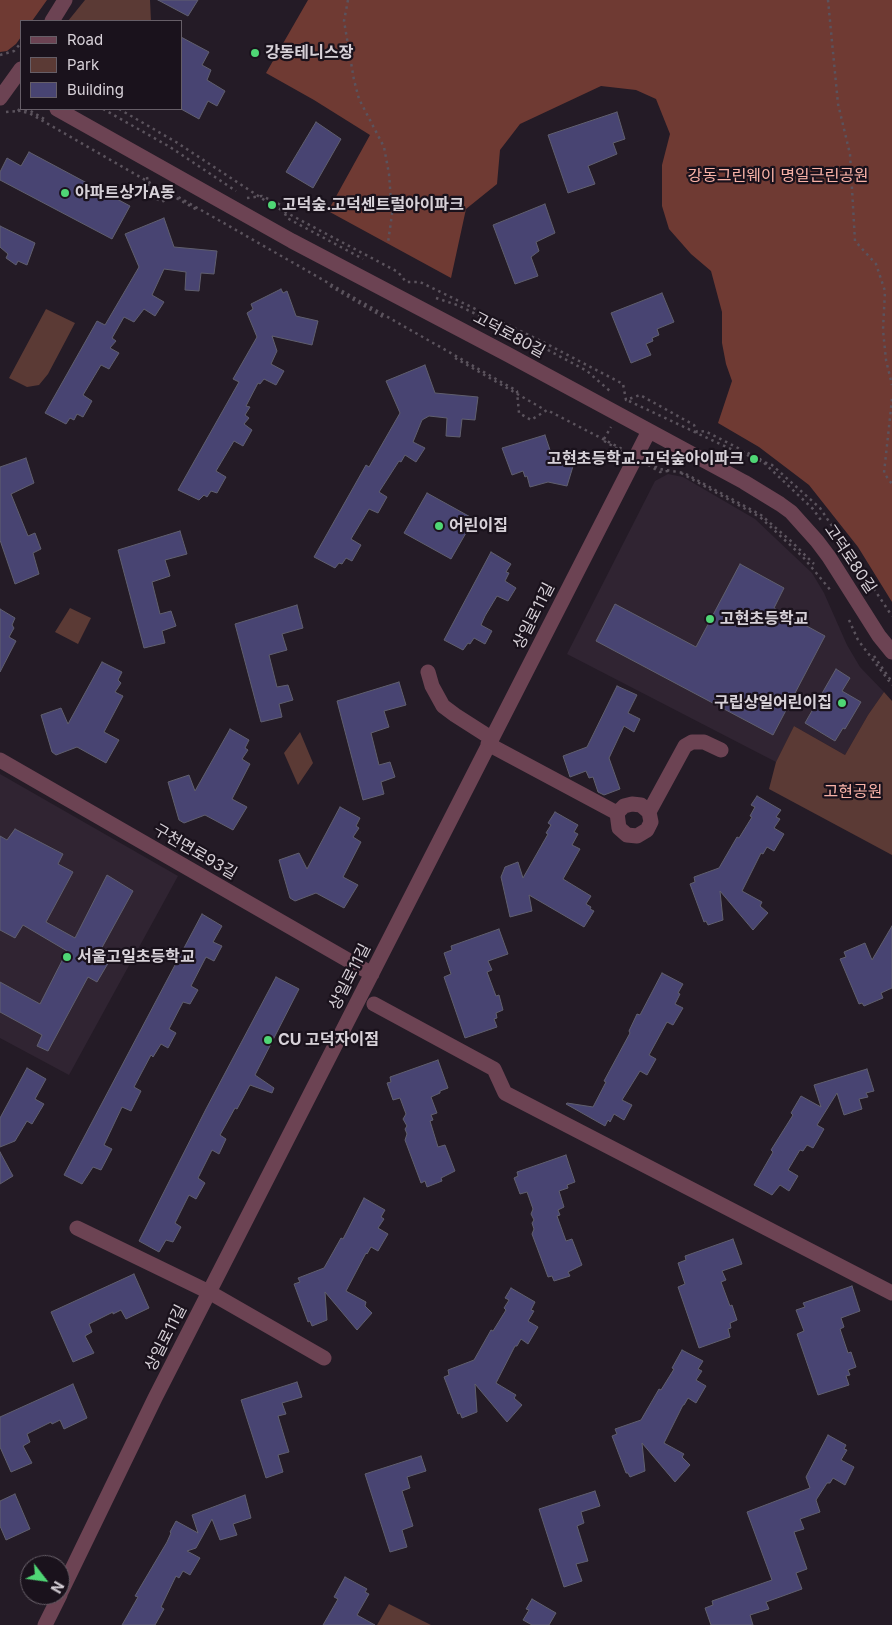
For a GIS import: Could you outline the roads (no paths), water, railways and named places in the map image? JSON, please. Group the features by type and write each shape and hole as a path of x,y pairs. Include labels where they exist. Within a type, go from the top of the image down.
{"street":[{"path":"53,20 65,0"},
{"path":"0,98 20,70"},
{"name":"고덕로80길","path":"59,110 292,242 386,290 744,482 791,512 808,529 829,557 879,636 892,652"},
{"name":"상일로11길","path":"70,1574 155,1398 649,431"},
{"path":"428,672 432,686 444,706 455,715 490,741 617,813"},
{"path":"617,813 619,828 627,836 637,836 647,830 650,822 649,812 685,746 692,742 704,742 721,750"},
{"name":"구천면로93길","path":"0,760 372,974"},
{"path":"617,813 624,806 632,804 641,805 649,812"},
{"path":"374,1004 494,1069 505,1093 892,1292"},
{"path":"77,1228 209,1292 324,1358"},
{"name":"상일로11길","path":"45,1625 55,1605"}],"place":[{"name":"강동테니스장","path":"255,53"},
{"name":"아파트상가A동","path":"65,193"},
{"name":"고덕숲.고덕센트럴아이파크","path":"272,205"},
{"name":"고현초등학교.고덕숲아이파크","path":"754,459"},
{"name":"어린이집","path":"439,526"},
{"name":"고현초등학교","path":"710,619"},
{"name":"구립상일어린이집","path":"842,703"},
{"name":"서울고일초등학교","path":"67,957"},
{"name":"CU 고덕자이점","path":"268,1040"}],"park label":[{"name":"강동그린웨이 명일근린공원","path":"778,176"},
{"name":"고현공원","path":"853,792"}]}
